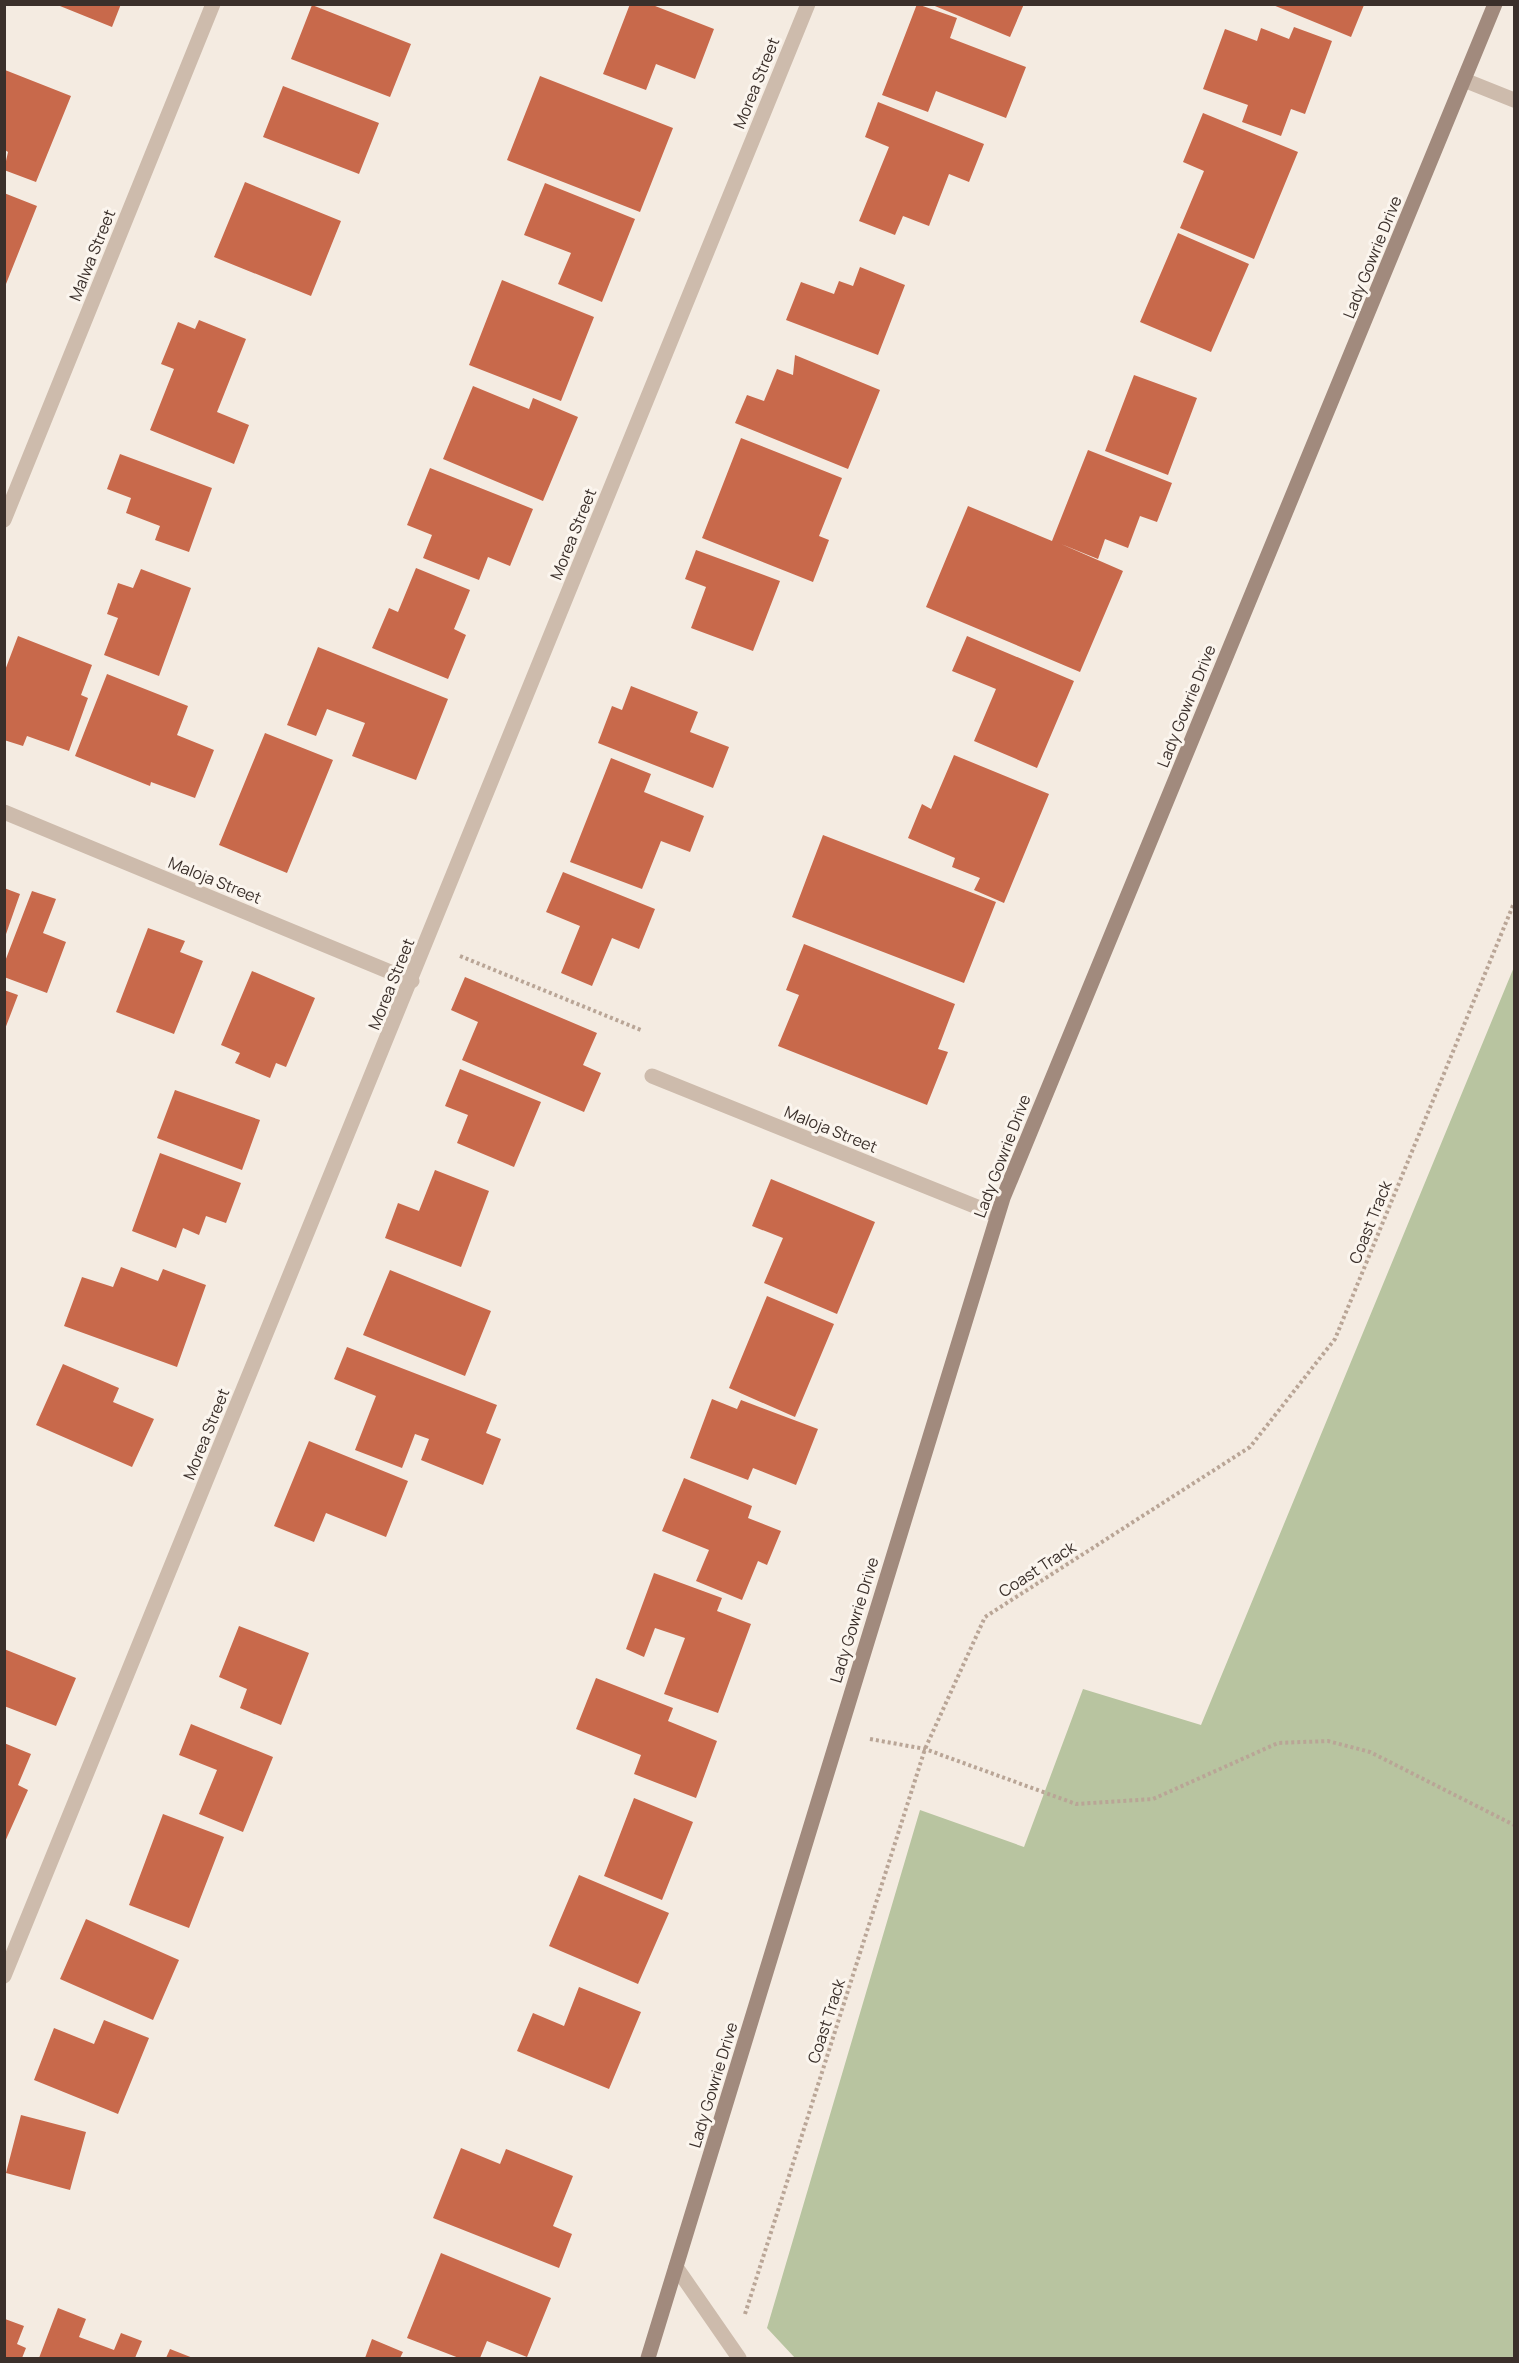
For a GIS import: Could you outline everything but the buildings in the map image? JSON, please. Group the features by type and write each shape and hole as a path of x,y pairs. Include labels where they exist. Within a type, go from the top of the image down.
{"main road":[{"name":"Lady Gowrie Drive","path":"648,2358 997,1215 1496,4"}],"street":[{"name":"Malwa Street","path":"4,520 213,4"},
{"name":"Morea Street","path":"4,1977 412,981 808,4"},
{"path":"1464,80 1515,100"},
{"name":"Maloja Street","path":"4,812 412,981"},
{"name":"Maloja Street","path":"652,1076 997,1215"},
{"path":"676,2267 736,2355"}],"path":[{"name":"Coast Track","path":"736,2355 925,1749 985,1617 1250,1447 1335,1339 1515,903"},
{"path":"460,956 641,1030"},
{"path":"838,1733 925,1749 1076,1804 1153,1799 1278,1743 1328,1741 1370,1752 1515,1825"}],"green space":[{"path":"1514,967 1514,2358 795,2358 767,2328 920,1810 1024,1847 1083,1689 1201,1725"}]}
